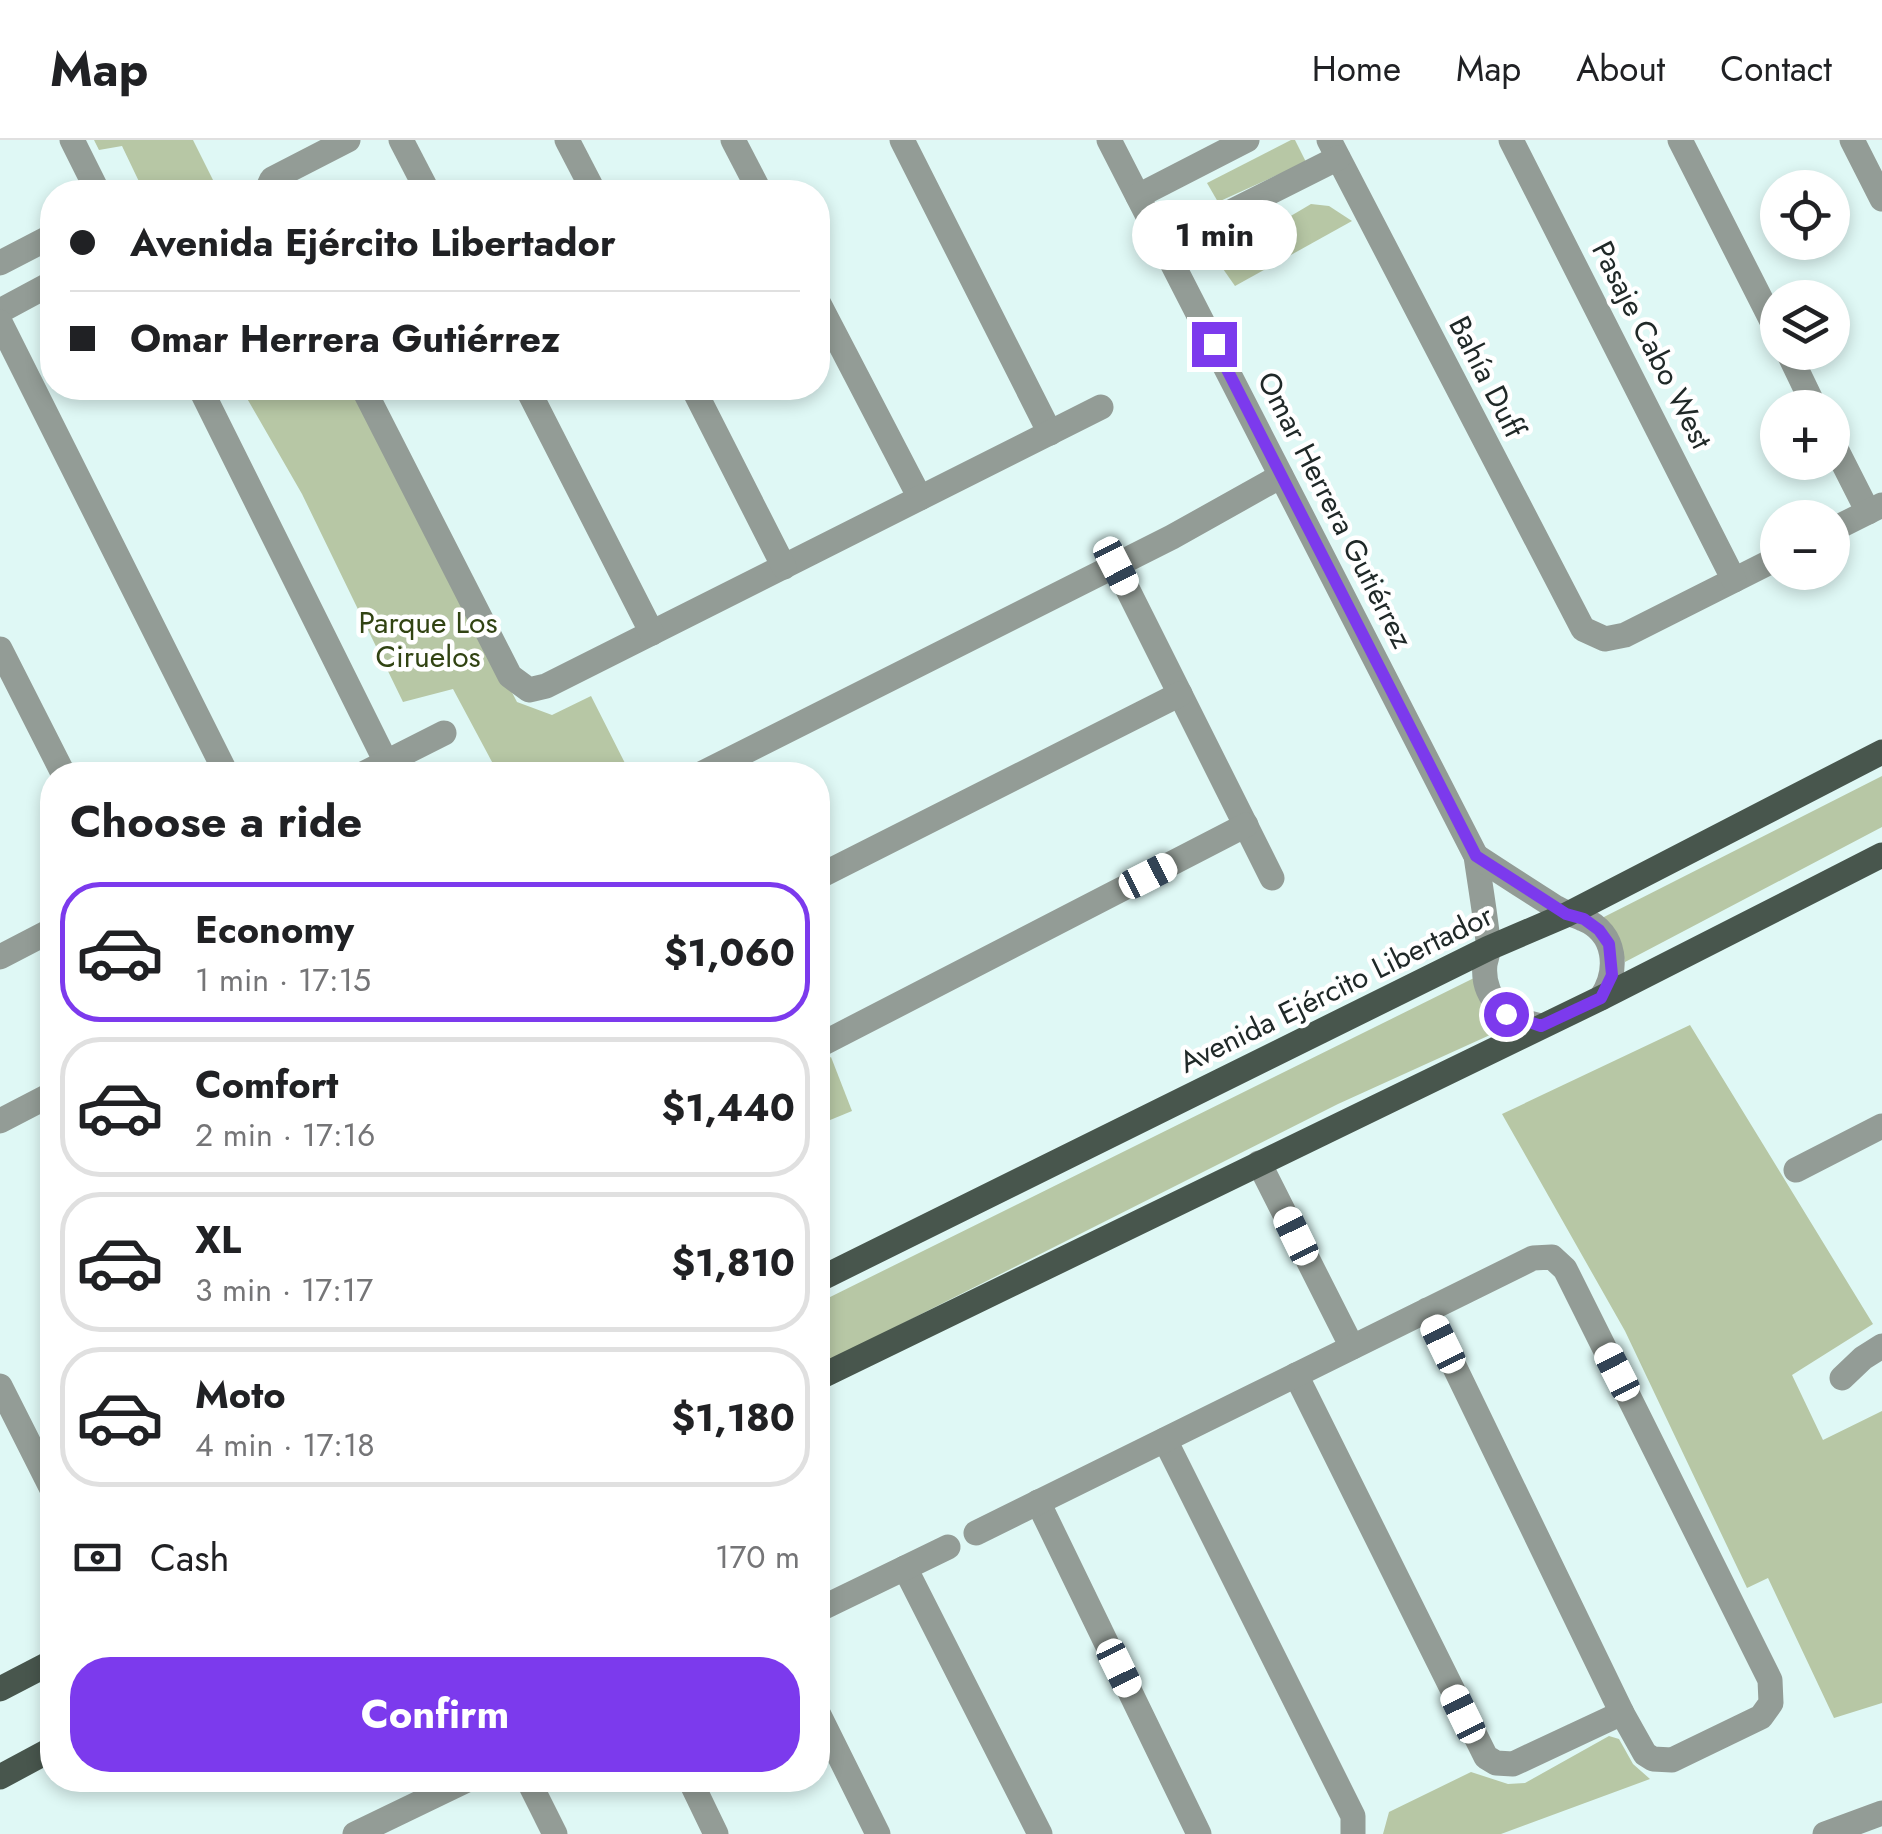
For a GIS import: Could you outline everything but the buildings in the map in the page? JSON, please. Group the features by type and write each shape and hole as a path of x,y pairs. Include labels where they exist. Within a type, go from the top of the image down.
{"main road":[{"name":"Avenida Ejército Libertador","path":"830,1274 1566,914 1882,752"},
{"path":"830,1372 1601,998 1882,854"},
{"path":"0,1689 40,1668"},
{"path":"0,1777 40,1756"}],"street":[{"path":"72,140 92,180"},
{"path":"271,180 348,140"},
{"path":"401,140 422,180"},
{"path":"567,140 588,180"},
{"path":"733,140 754,180"},
{"path":"902,140 1050,433"},
{"name":"Omar Herrera Gutiérrez","path":"1109,140 1476,856 1490,948 1486,984 1506,1014 1541,1026"},
{"path":"1138,196 1247,140"},
{"name":"Pasaje Cabo West","path":"1512,140 1734,580"},
{"path":"1680,140 1760,298"},
{"path":"1852,140 1882,199"},
{"path":"1163,246 1334,149"},
{"name":"Bahía Duff","path":"1334,149 1575,619 1594,637 1615,638 1734,580"},
{"path":"0,263 40,242"},
{"path":"0,311 40,290"},
{"path":"0,322 220,762"},
{"path":"830,325 920,498"},
{"path":"206,400 386,762 444,733"},
{"path":"369,400 515,682 528,690 538,690 1102,407"},
{"path":"533,400 652,633"},
{"path":"699,400 784,567"},
{"path":"1850,470 1875,508 1850,521"},
{"path":"725,762 1116,566 1281,476"},
{"path":"1116,566 1272,878"},
{"path":"1734,580 1760,567"},
{"path":"0,649 57,762"},
{"path":"830,871 1180,694"},
{"path":"830,1040 1246,826"},
{"path":"1476,856 1566,914 1584,919 1599,930 1609,944 1612,975 1601,998"},
{"path":"0,957 40,936"},
{"path":"0,1121 40,1100"},
{"path":"1796,1170 1882,1126"},
{"path":"1260,1162 1352,1348"},
{"path":"976,1533 1352,1348 1427,1310 1533,1258 1543,1256 1560,1262 1770,1680 1771,1703 1761,1717 1672,1760 1662,1761 1645,1754 1427,1310"},
{"path":"1842,1378 1882,1346"},
{"path":"1296,1375 1486,1757 1496,1763 1513,1764 1622,1712"},
{"path":"0,1386 40,1465"},
{"path":"1165,1440 1350,1809 1352,1834"},
{"path":"1038,1502 1199,1834"},
{"path":"830,1604 948,1547"},
{"path":"905,1568 1040,1834"},
{"path":"830,1737 878,1834"},
{"path":"355,1834 390,1826 447,1792"},
{"path":"534,1792 555,1834"},
{"path":"696,1792 716,1834"},
{"path":"1825,1834 1882,1813"}],"green space":[{"path":"94,140 193,140 213,180 138,180 122,146 99,150"},
{"path":"1295,140 1306,162 1218,202 1207,183"},
{"path":"1311,204 1329,206 1352,221 1235,286 1221,266 1245,243"},
{"name":"Parque Los Ciruelos","path":"248,400 360,400 517,702 552,715 591,696 624,762 492,762 453,689 403,702 302,494"},
{"path":"1882,776 1882,827 1625,962 1622,950 1598,920"},
{"path":"1476,977 1488,1016 1501,1030 1338,1104 830,1360 830,1297"},
{"path":"1690,1025 1873,1324 1792,1375 1823,1440 1882,1411 1882,1703 1834,1718 1768,1578 1747,1588 1625,1331 1502,1114"},
{"path":"830,1058 852,1111 830,1120"},
{"path":"1609,1736 1619,1739 1633,1764 1650,1779 1501,1834 1383,1834 1389,1812 1471,1772 1508,1784 1525,1783"}],"route":[{"path":"1214,344 1476,856 1566,914 1584,919 1609,944 1614,963 1601,998 1541,1026 1506,1014"}]}
